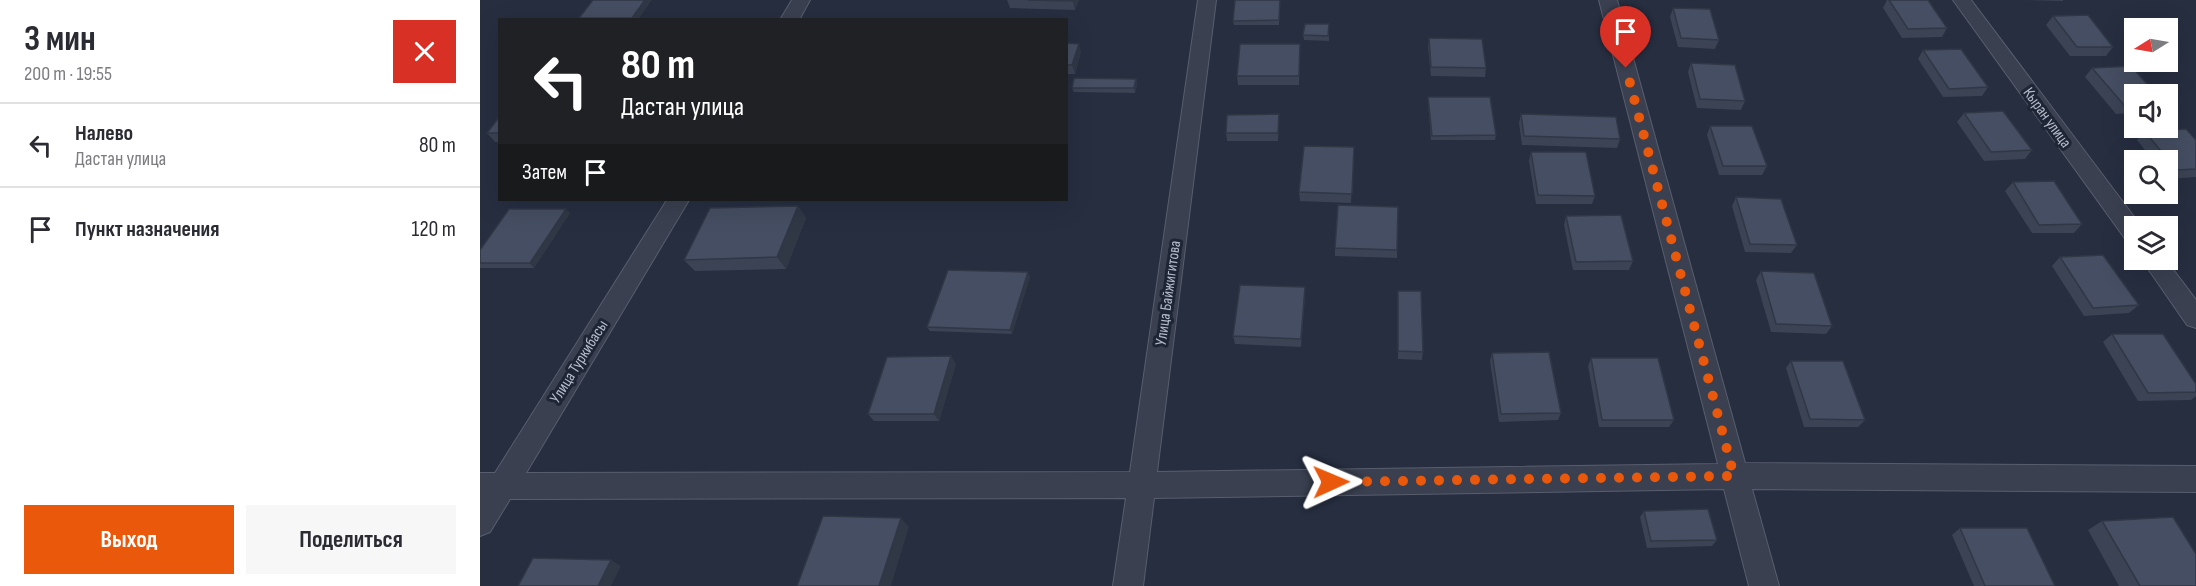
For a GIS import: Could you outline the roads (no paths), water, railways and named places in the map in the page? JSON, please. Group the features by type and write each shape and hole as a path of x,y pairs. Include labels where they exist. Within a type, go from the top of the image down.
{"street":[{"path":"790,18 801,0"},
{"name":"Улица Байжигитова","path":"1128,586 1207,0"},
{"path":"1608,0 1764,586"},
{"name":"Кыран улица","path":"1962,0 2124,220"},
{"name":"Улица Туркибасы","path":"480,523 491,486 677,201"},
{"path":"2160,270 2196,318"},
{"path":"491,486 1141,485 1734,476 2196,479"}]}
